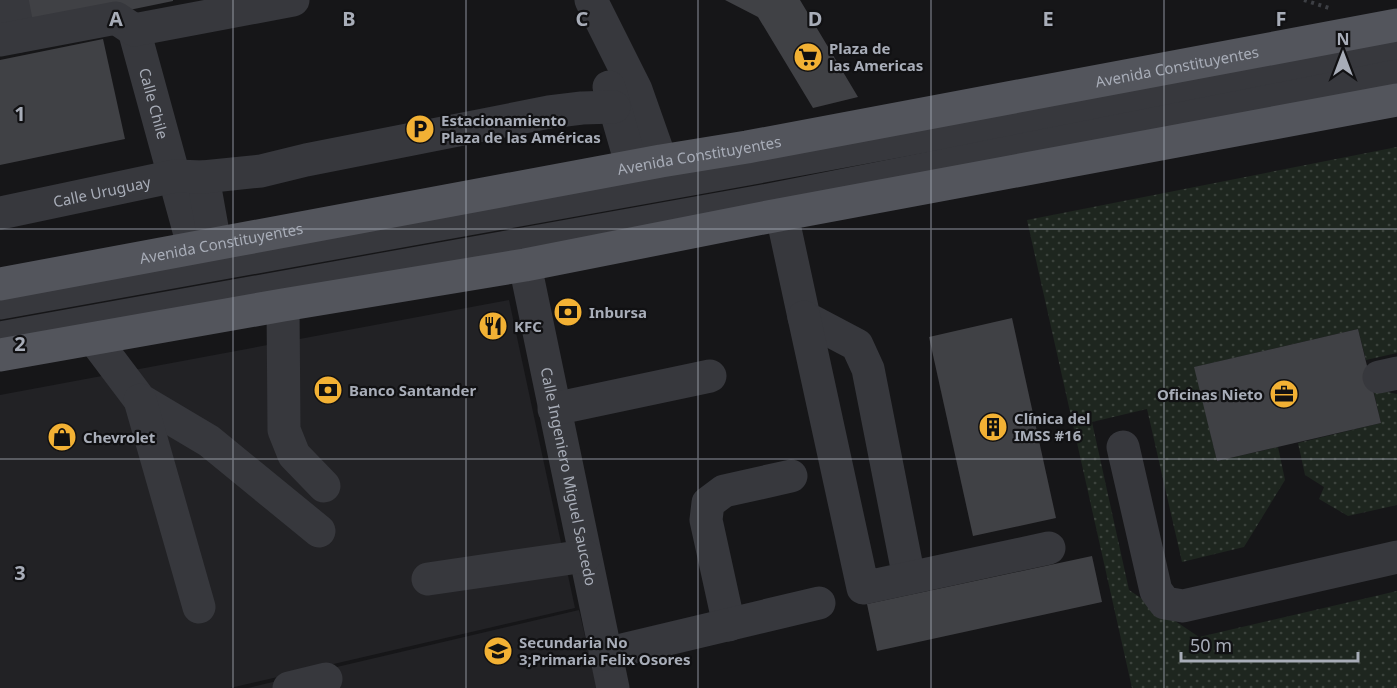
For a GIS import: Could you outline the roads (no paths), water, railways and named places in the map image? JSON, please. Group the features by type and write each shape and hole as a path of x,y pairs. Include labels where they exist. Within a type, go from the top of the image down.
{"main road":[{"name":"Avenida Constituyentes","path":"0,284 1397,25"},
{"path":"0,355 525,265 1397,100"}],"street":[{"path":"12,0 10,38 116,18 134,30 293,0"},
{"path":"591,0 614,107 646,164"},
{"path":"591,0 636,90 646,164"},
{"name":"Calle Chile","path":"134,30 189,177 204,246"},
{"path":"0,303 753,168 1397,49"},
{"path":"0,338 762,201 1397,76"},
{"name":"Calle Uruguay","path":"0,213 189,177 261,171 549,112 614,107"},
{"path":"782,215 863,588 1049,548"},
{"name":"Calle Ingeniero Miguel Saucedo","path":"525,265 613,688"},
{"path":"283,305 284,430 294,455 324,486"},
{"path":"804,317 857,345 868,369 909,578"},
{"path":"94,339 140,400 199,607"},
{"path":"554,409 710,376"},
{"path":"140,400 209,441 319,531"},
{"path":"1123,447 1156,591 1165,603 1183,606 1397,557"},
{"path":"729,625 706,520 708,502 724,491 791,476"},
{"path":"428,579 585,555"},
{"path":"605,654 819,603"},
{"path":"289,688 326,679"}],"place":[{"name":"Plaza de las Americas","path":"808,57"},
{"name":"Estacionamiento Plaza de las Américas","path":"420,129"},
{"name":"Inbursa","path":"568,312"},
{"name":"KFC","path":"493,326"},
{"name":"Banco Santander","path":"328,390"},
{"name":"Oficinas Nieto","path":"1284,394"},
{"name":"Clínica del IMSS #16","path":"993,427"},
{"name":"Chevrolet","path":"62,437"},
{"name":"Secundaria No 3;Primaria Felix Osores","path":"498,651"}]}
